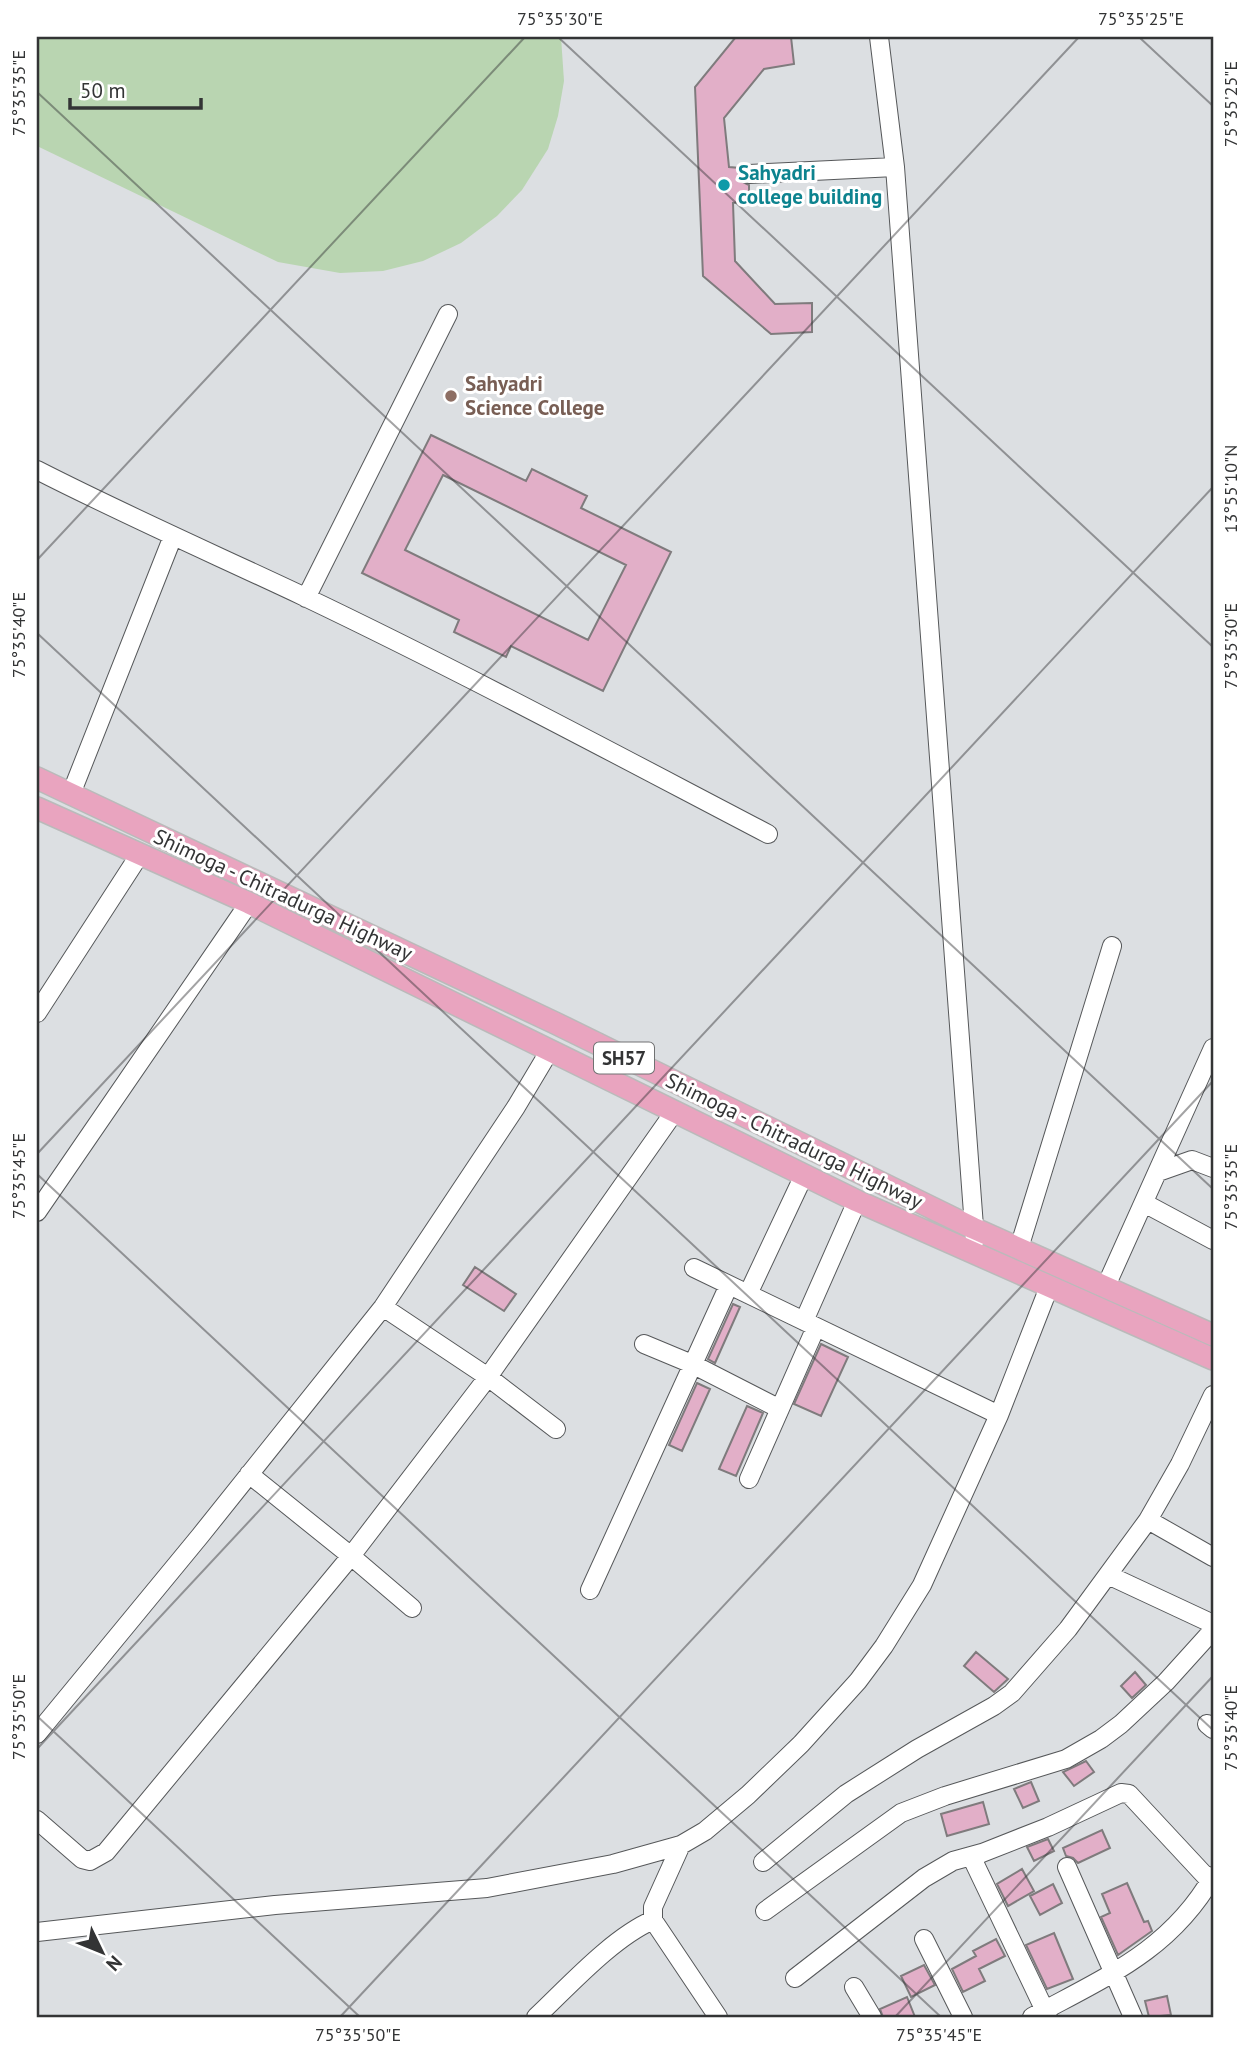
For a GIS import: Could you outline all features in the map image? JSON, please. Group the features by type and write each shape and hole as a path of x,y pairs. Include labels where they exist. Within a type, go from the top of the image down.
{"main road":[{"name":"Shimoga - Chitradurga Highway","path":"37,778 555,1023 973,1228 1213,1335"},
{"name":"Shimoga - Chitradurga Highway","path":"37,808 249,903 857,1201 1213,1359"}],"street":[{"path":"878,37 895,167 976,1254"},
{"path":"749,174 895,167"},
{"path":"306,598 448,314"},
{"path":"37,470 500,694 768,834"},
{"path":"71,794 173,536"},
{"path":"37,1013 141,854"},
{"path":"37,1212 249,903"},
{"path":"1019,1248 1112,946"},
{"path":"1106,1286 1213,1048"},
{"path":"37,1734 383,1307 516,1107 550,1050"},
{"path":"37,1820 82,1859 90,1861 106,1852 351,1556 488,1377 675,1111"},
{"path":"1158,1172 1192,1160 1213,1168"},
{"path":"748,1294 804,1175"},
{"path":"749,1479 780,1409 857,1201"},
{"path":"1144,1203 1213,1240"},
{"path":"694,1268 999,1415"},
{"path":"590,1590 729,1285"},
{"path":"37,1931 275,1905 487,1888 613,1864 681,1844 705,1830 748,1796 801,1744 871,1664 922,1585 999,1415 1049,1287"},
{"path":"383,1307 488,1377 556,1430"},
{"path":"644,1344 692,1364 780,1409"},
{"path":"763,1862 846,1794 917,1749 995,1706 1040,1664 1148,1520 1180,1464 1213,1395"},
{"path":"249,1474 412,1608"},
{"path":"1148,1520 1213,1558"},
{"path":"1108,1575 1213,1624"},
{"path":"765,1911 901,1813 945,1796 1066,1759 1101,1739 1166,1682 1213,1630"},
{"path":"795,1978 924,1878 953,1861 1048,1828 1125,1792 1212,1879 1168,1935 1141,1957 1042,2015 971,1856"},
{"path":"681,1844 653,1907 653,1920 718,2017"},
{"path":"1067,1867 1133,2017"},
{"path":"536,2017 613,1946 636,1927 653,1920"},
{"path":"924,1939 963,2017"},
{"path":"855,1987 872,2017"}],"green space":[{"path":"37,37 561,37 564,81 558,116 548,149 522,190 497,216 461,243 423,261 383,271 340,273 278,262 37,146"}],"building":[{"name":"Sahyadri college building","path":"791,37 794,64 764,69 724,118 729,167 740,168 739,180 749,185 749,201 733,203 735,261 775,304 812,303 812,332 771,334 703,276 695,87 735,38"},
{"path":"431,435 526,481 532,469 587,496 581,508 671,552 603,691 511,646 506,657 454,632 459,620 362,573","holes":["443,475 626,565 588,640 405,550"]},
{"path":"475,1267 516,1294 504,1311 463,1285"},
{"path":"733,1304 740,1307 715,1363 708,1359"},
{"path":"821,1344 848,1357 821,1416 794,1404"},
{"path":"697,1383 710,1389 682,1451 669,1445"},
{"path":"747,1406 763,1413 736,1476 719,1469"},
{"path":"976,1652 1008,1679 994,1692 964,1666"},
{"path":"1135,1672 1146,1685 1132,1698 1121,1686"},
{"path":"1086,1761 1094,1772 1074,1786 1063,1772"},
{"path":"1031,1782 1039,1801 1023,1808 1014,1789"},
{"path":"983,1802 989,1824 947,1836 941,1814"},
{"path":"1102,1830 1110,1848 1078,1863 1066,1856 1063,1848"},
{"path":"1048,1839 1054,1851 1034,1861 1027,1847"},
{"path":"1022,1869 1034,1891 1008,1906 997,1884"},
{"path":"1127,1883 1144,1922 1148,1921 1152,1931 1118,1955 1101,1917 1110,1913 1102,1894"},
{"path":"1053,1884 1062,1903 1040,1915 1030,1896"},
{"path":"1054,1933 1073,1979 1047,1989 1026,1945"},
{"path":"996,1939 1005,1956 979,1969 985,1981 963,1992 952,1969 976,1956 973,1951"},
{"path":"924,1965 935,1985 911,1997 901,1976"},
{"path":"1167,1996 1171,2015 1149,2017 1145,2001"},
{"path":"907,1997 915,2017 883,2017 880,2009"}],"place":[{"name":"Sahyadri college building","path":"724,185"},
{"name":"Sahyadri Science College","path":"451,396"}]}
